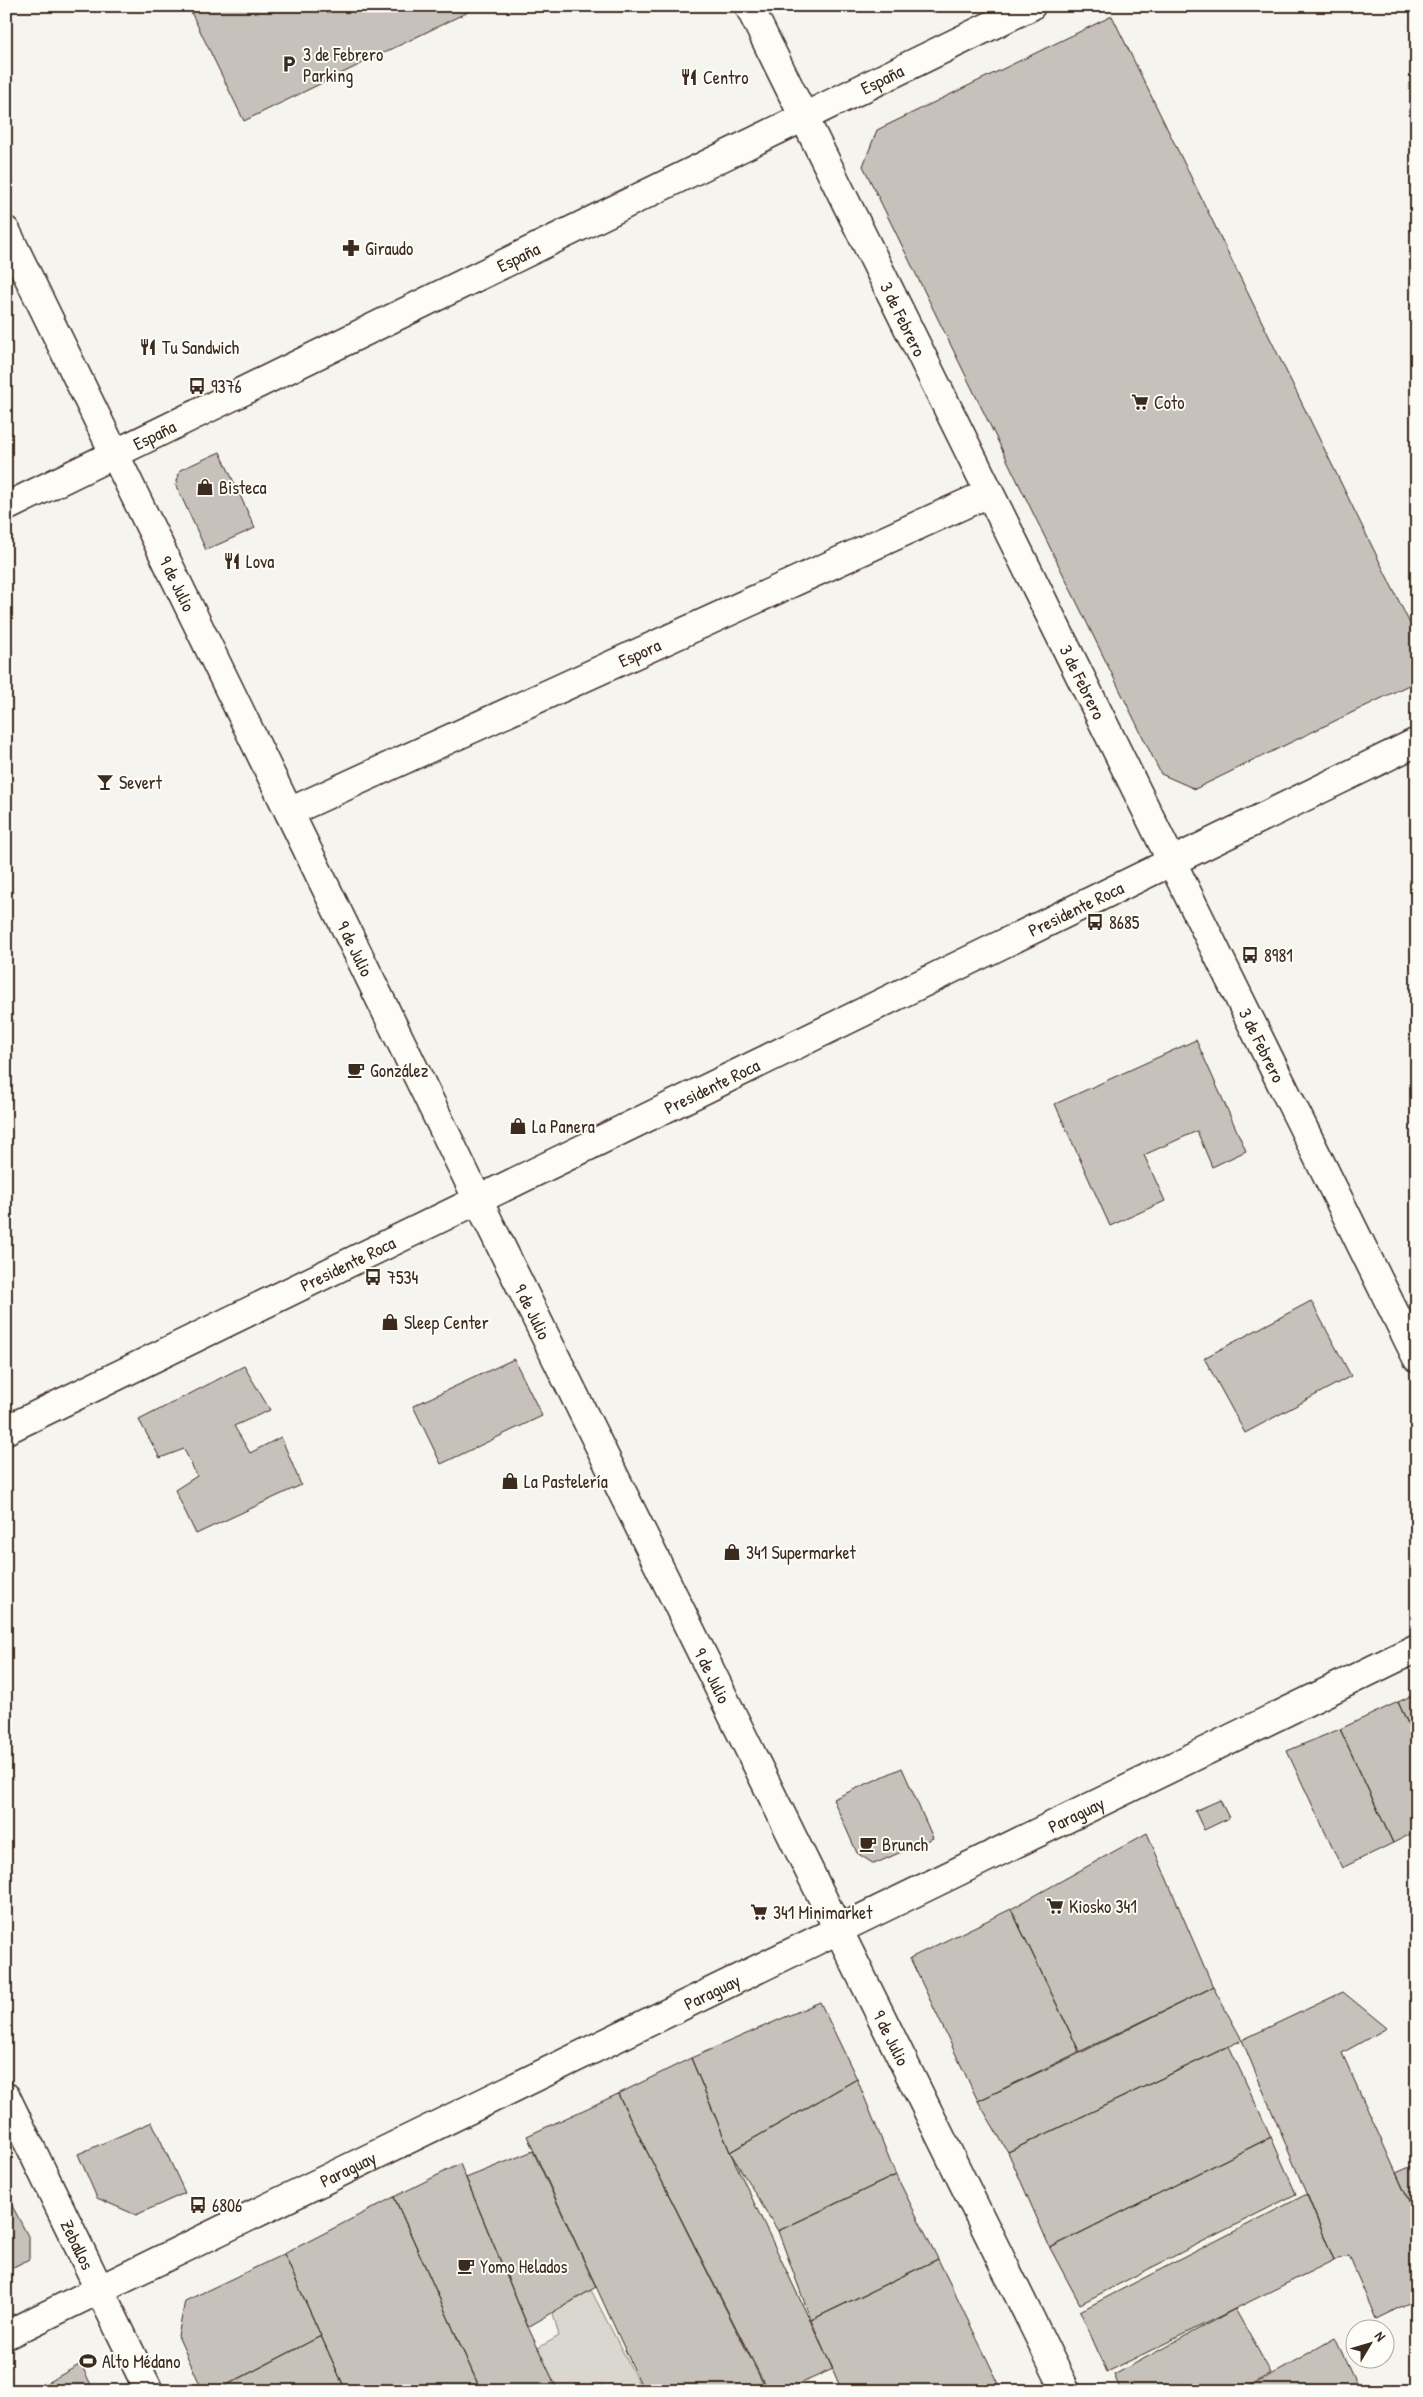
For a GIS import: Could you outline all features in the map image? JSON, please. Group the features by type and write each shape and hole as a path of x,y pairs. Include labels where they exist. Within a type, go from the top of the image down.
{"street":[{"name":"3 de Febrero","path":"749,6 1417,1358"},
{"name":"España","path":"6,507 1030,6"},
{"name":"9 de Julio","path":"6,231 478,1200 1066,2391"},
{"name":"Espora","path":"289,812 989,493"},
{"name":"Presidente Roca","path":"6,1430 1417,742"},
{"name":"Paraguay","path":"6,2336 1417,1648"},
{"name":"Zeballos","path":"6,2097 149,2391"}],"shaded area":[{"path":"591,2290 643,2391 604,2391 601,2384 587,2391 558,2391 538,2348 559,2336 553,2313"}],"building":[{"name":"3 de Febrero Parking","path":"188,6 480,6 244,121"},
{"name":"Coto","path":"1112,16 1417,638 1417,681 1195,789 1161,774 863,166 877,130"},
{"path":"220,452 255,528 206,550 176,485 180,470"},
{"path":"1196,1040 1246,1151 1212,1167 1197,1131 1144,1155 1165,1201 1110,1226 1055,1104"},
{"path":"1311,1301 1351,1376 1245,1433 1204,1358"},
{"path":"514,1359 542,1416 441,1464 413,1406"},
{"path":"244,1366 270,1410 234,1426 250,1453 281,1437 301,1485 196,1534 175,1490 197,1476 184,1449 160,1458 139,1420"},
{"path":"1417,1693 1417,1742 1398,1702"},
{"path":"1398,1702 1417,1744 1417,1831 1393,1843 1340,1729"},
{"path":"1340,1729 1393,1843 1342,1868 1287,1751"},
{"path":"902,1768 933,1838 874,1864 857,1853 833,1799"},
{"path":"1220,1800 1229,1818 1204,1830 1195,1811"},
{"path":"1147,1833 1213,1987 1080,2053 1011,1909"},
{"path":"1011,1909 1080,2053 978,2101 910,1958"},
{"path":"1213,1987 1242,2040 1008,2152 978,2101"},
{"path":"1343,1992 1387,2028 1342,2053 1417,2219 1417,2299 1376,2319 1349,2256 1334,2260 1242,2040"},
{"path":"820,2002 857,2079 730,2152 691,2058"},
{"path":"1229,2046 1271,2137 1050,2248 1008,2152"},
{"path":"691,2058 730,2152 833,2369 784,2391 768,2391 618,2094"},
{"path":"857,2079 896,2175 778,2231 730,2152"},
{"path":"618,2094 767,2391 644,2391 527,2136"},
{"path":"152,2122 185,2193 136,2215 97,2198 78,2154"},
{"path":"1271,2137 1296,2194 1080,2304 1050,2248"},
{"path":"533,2151 596,2287 528,2327 466,2178"},
{"path":"460,2164 528,2327 558,2391 481,2391 394,2197"},
{"path":"1417,2164 1417,2219 1396,2173"},
{"path":"896,2175 938,2259 811,2320 778,2231"},
{"path":"1307,2194 1334,2260 1107,2372 1080,2311"},
{"path":"394,2197 481,2391 346,2391 284,2254"},
{"path":"8,2198 29,2238 29,2259 6,2271 6,2199"},
{"path":"284,2254 321,2336 215,2391 203,2391 178,2336 185,2301"},
{"path":"938,2259 1002,2390 842,2391 811,2320"},
{"path":"1235,2309 1271,2373 1241,2391 1121,2391 1114,2375"},
{"path":"321,2336 346,2391 215,2391"},
{"path":"1335,2338 1346,2361 1346,2370 1350,2370 1360,2391 1244,2391"},
{"path":"81,2364 94,2391 32,2391"}],"place":[{"name":"3 de Febrero Parking","path":"289,64"},
{"name":"Centro","path":"689,77"},
{"name":"Giraudo","path":"351,248"},
{"name":"Tu Sandwich","path":"148,347"},
{"name":"9376","path":"197,386"},
{"name":"Coto","path":"1140,402"},
{"name":"Bisteca","path":"205,487"},
{"name":"Lova","path":"232,561"},
{"name":"Severt","path":"105,782"},
{"name":"8685","path":"1095,922"},
{"name":"8981","path":"1250,955"},
{"name":"González","path":"356,1070"},
{"name":"La Panera","path":"518,1126"},
{"name":"7534","path":"373,1277"},
{"name":"Sleep Center","path":"390,1322"},
{"name":"La Pastelería","path":"510,1481"},
{"name":"341 Supermarket","path":"732,1552"},
{"name":"Brunch","path":"868,1844"},
{"name":"Kiosko 341","path":"1055,1906"},
{"name":"341 Minimarket","path":"759,1912"},
{"name":"6806","path":"198,2205"},
{"name":"Yomo Helados","path":"466,2266"},
{"name":"Alto Médano","path":"88,2361"}]}
